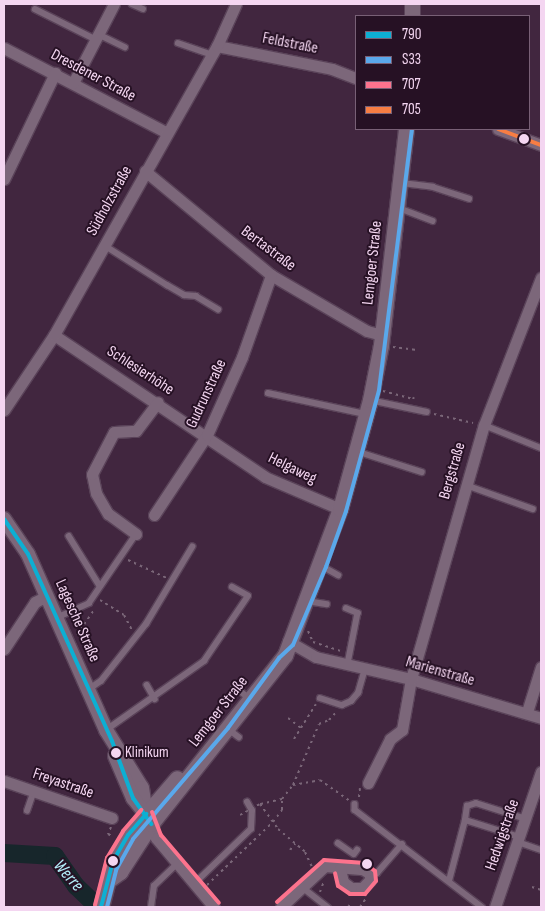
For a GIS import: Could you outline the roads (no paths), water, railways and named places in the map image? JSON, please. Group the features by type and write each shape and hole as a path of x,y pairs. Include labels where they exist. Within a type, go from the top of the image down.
{"main road":[{"name":"Lemgoer Straße","path":"102,905 113,860 230,730 244,694 274,654 288,641 320,565 340,508 370,401 382,340 406,130"}],"street":[{"path":"72,83 114,4"},
{"name":"Südholzstraße","path":"4,410 54,335 214,50 236,4"},
{"name":"Dresdener Straße","path":"4,48 55,73 166,134"},
{"name":"Feldstraße","path":"214,50 332,69 355,78"},
{"path":"4,179 55,73"},
{"path":"501,130 541,145"},
{"name":"Bertastraße","path":"145,171 271,275 382,340"},
{"name":"Gudrunstraße","path":"154,515 207,435 242,357 271,275"},
{"name":"Bergstraße","path":"368,783 390,739 402,730 412,679 484,425 541,278"},
{"name":"Schlesierhöhe","path":"54,335 207,435"},
{"path":"136,534 108,514 96,493 92,474 114,432 136,431 158,402"},
{"name":"Helgaweg","path":"207,435 265,477 340,508"},
{"name":"Lagesche Straße","path":"4,518 28,554 109,735 133,798 148,819"},
{"path":"4,649 36,602 47,596"},
{"name":"Marienstraße","path":"288,641 312,652 316,657 349,659 364,669 412,679 440,690 527,712 541,718"},
{"path":"527,712 541,667"},
{"name":"Hedwigstraße","path":"495,907 541,772"},
{"name":"Freyastraße","path":"4,781 112,818"},
{"path":"148,819 156,838 214,907"},
{"path":"281,907 316,872 325,866 340,869 355,867 370,874 368,886 351,888 343,882 340,869"}],"lane":[{"path":"132,4 143,9"},
{"path":"35,9 125,48"},
{"path":"178,43 214,50"},
{"path":"400,183 433,187 469,199"},
{"path":"397,207 433,221"},
{"path":"104,245 167,286 184,294 196,296 218,309"},
{"path":"268,393 370,401 427,412"},
{"path":"484,425 541,448"},
{"path":"356,452 422,472"},
{"path":"466,485 533,509"},
{"path":"56,618 89,603 136,534"},
{"path":"69,536 100,586"},
{"path":"88,690 101,682 134,635 146,624 174,581 192,547"},
{"path":"320,565 338,575"},
{"path":"109,735 204,661 248,596 232,587"},
{"path":"305,600 327,604"},
{"path":"346,608 358,612 349,659"},
{"path":"320,698 342,705 358,693 364,669"},
{"path":"147,685 155,699"},
{"path":"27,811 34,791"},
{"path":"197,888 251,829 252,811 247,802"},
{"path":"449,881 467,806 476,803 526,819"},
{"path":"355,804 355,810 402,844 482,907"},
{"path":"464,820 541,850"},
{"path":"338,843 354,854 357,850"},
{"path":"370,874 377,873 402,844"},
{"path":"151,907 154,886 177,864"},
{"path":"302,887 328,907"}],"waterway":[{"name":"Werre","path":"4,853 55,856 76,886 98,907"}],"place":[{"name":"Klinikum","path":"116,753"}]}
